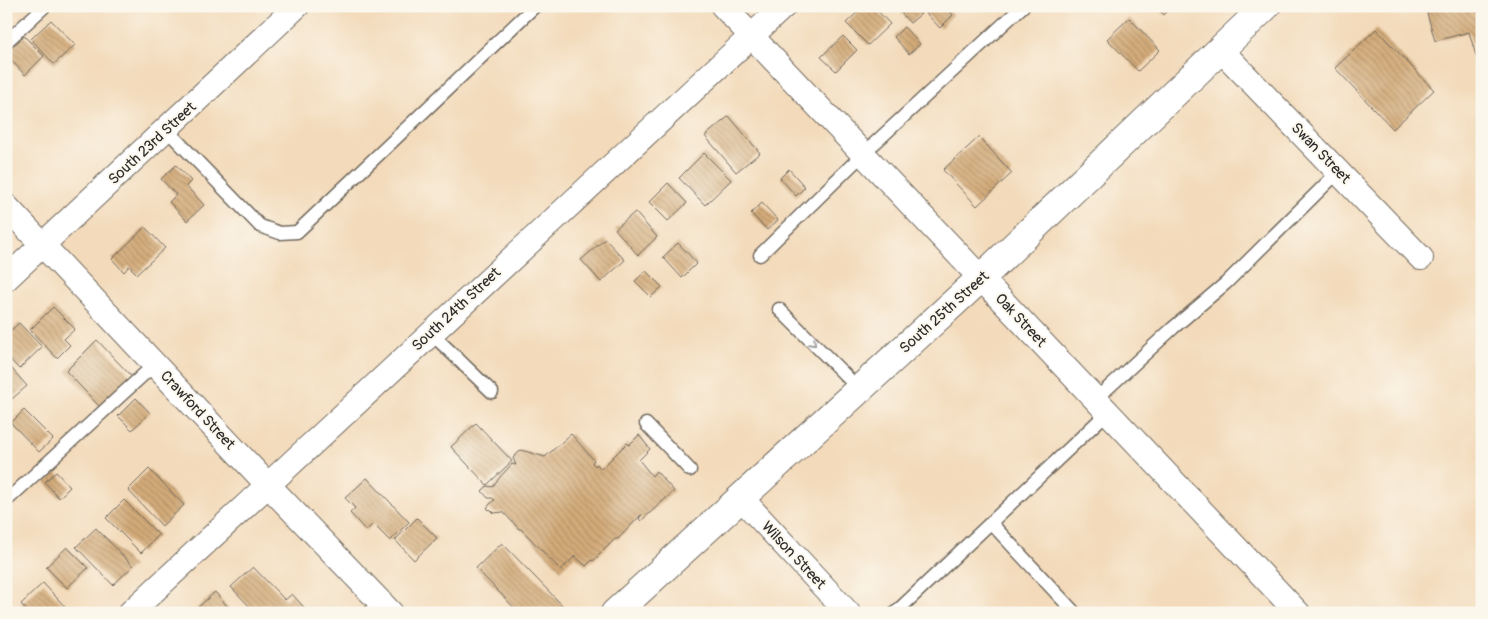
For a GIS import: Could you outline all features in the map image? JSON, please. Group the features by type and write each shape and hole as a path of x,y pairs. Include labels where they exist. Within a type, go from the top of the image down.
{"main road":[{"name":"South 25th Street","path":"616,613 740,497 982,278 1266,6"}],"street":[{"name":"South 23rd Street","path":"6,279 297,6"},
{"name":"Oak Street","path":"723,6 1298,613"},
{"name":"South 24th Street","path":"130,613 784,6"},
{"name":"Swan Street","path":"1220,48 1421,258"},
{"name":"Crawford Street","path":"6,206 268,484 380,609"},
{"name":"Wilson Street","path":"740,497 848,613"}],"lane":[{"path":"6,42 45,6"},
{"path":"166,129 260,226 280,233 297,232 535,6"},
{"path":"760,255 863,154 1023,6"},
{"path":"895,613 990,523 1173,328 1226,283 1338,172"},
{"path":"779,309 859,389"},
{"path":"431,333 492,392"},
{"path":"6,501 156,364"},
{"path":"646,424 690,470"},
{"path":"990,523 1075,613"}],"building":[{"path":"864,6 873,6 890,24 868,45 846,23"},
{"path":"895,6 914,6 921,14 910,23"},
{"path":"931,6 945,6 953,15 940,28 925,12"},
{"path":"1157,6 1173,6 1164,15"},
{"path":"1425,6 1482,6 1482,76 1469,32 1435,41"},
{"path":"1129,18 1160,50 1138,71 1107,39"},
{"path":"51,20 75,45 54,64 31,39"},
{"path":"904,27 920,44 909,54 894,37"},
{"path":"1376,29 1434,90 1393,129 1335,68"},
{"path":"24,36 44,56 25,75 6,55"},
{"path":"843,36 857,50 836,71 821,57"},
{"path":"729,116 760,153 736,172 705,136"},
{"path":"979,137 1012,173 977,206 943,170"},
{"path":"704,153 731,180 705,205 679,178"},
{"path":"176,165 191,181 186,186 204,205 187,221 169,202 176,195 161,179"},
{"path":"789,169 805,187 796,196 780,178"},
{"path":"668,183 687,203 668,221 649,202"},
{"path":"762,203 778,220 767,230 751,213"},
{"path":"635,212 657,237 638,255 615,229"},
{"path":"145,227 165,248 137,274 129,266 124,272 112,259"},
{"path":"605,239 625,260 601,282 581,260"},
{"path":"678,243 697,263 682,278 663,257"},
{"path":"646,271 662,287 651,297 635,281"},
{"path":"53,307 75,329 64,339 70,345 57,358 30,330"},
{"path":"19,323 42,347 19,369 6,355 6,335"},
{"path":"97,340 132,377 100,407 66,371"},
{"path":"6,362 27,386 6,404"},
{"path":"136,398 150,413 132,430 118,416"},
{"path":"24,410 53,439 39,452 11,423"},
{"path":"476,423 512,461 487,485 451,447"},
{"path":"571,434 594,460 592,463 595,466 597,464 601,469 627,443 629,445 639,435 650,449 639,460 652,476 656,471 674,491 641,521 639,519 642,514 618,539 615,539 586,566 575,556 561,570 503,512 494,513 487,508 495,500 488,498 482,491 487,486 493,487 512,464 516,465 513,458 521,450 545,457"},
{"path":"149,469 184,505 162,526 128,490"},
{"path":"56,472 70,487 59,498 45,482"},
{"path":"367,478 409,522 390,541 373,524 366,531 350,513 355,508 345,498"},
{"path":"124,500 159,535 141,553 106,518"},
{"path":"417,518 437,538 414,560 395,540"},
{"path":"96,528 133,566 113,585 76,547"},
{"path":"502,543 564,607 558,613 519,613 476,568"},
{"path":"67,547 88,568 67,588 46,567"},
{"path":"253,567 285,600 292,594 309,613 256,613 231,587"},
{"path":"43,583 68,610 65,613 29,613 21,604"},
{"path":"215,592 233,613 200,613 196,609"}]}
